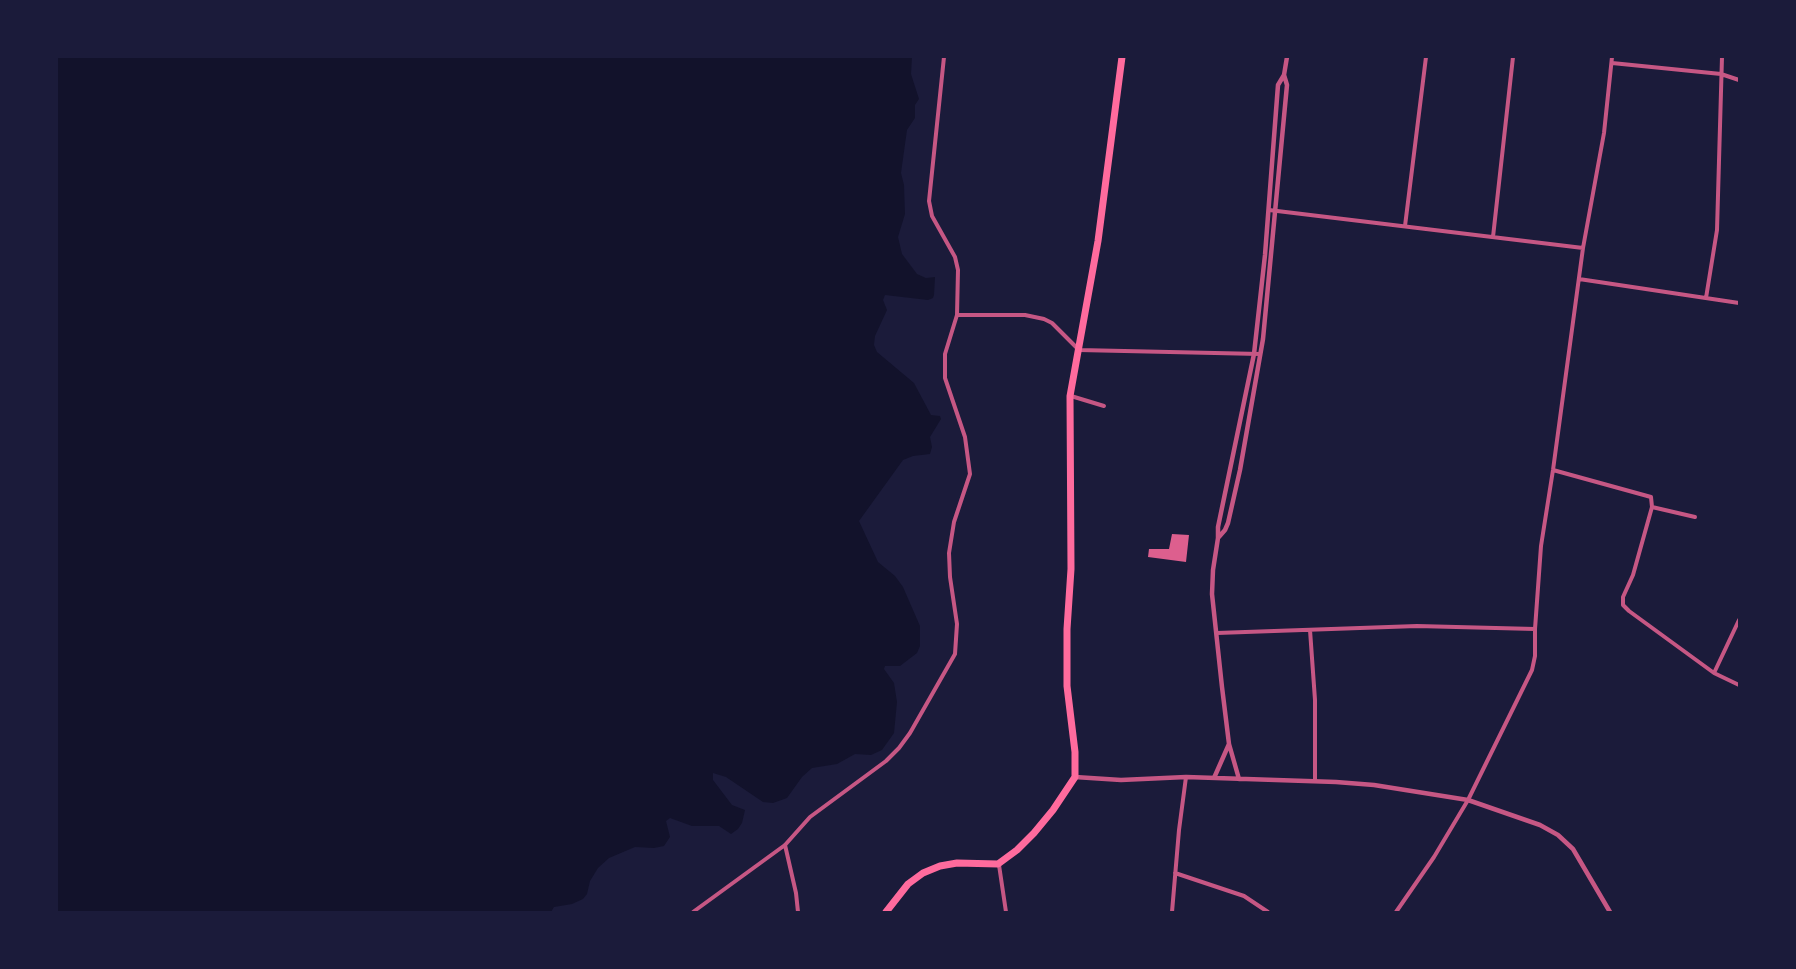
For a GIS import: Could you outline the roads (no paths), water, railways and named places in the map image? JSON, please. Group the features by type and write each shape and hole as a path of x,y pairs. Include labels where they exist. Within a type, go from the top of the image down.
{"highway":[{"path":"886,912 908,884 932,870 957,863 998,864 1034,833 1075,777 1075,752 1067,686 1067,629 1071,569 1070,396 1100,229 1122,57"}],"street":[{"path":"693,912 785,845 810,817 886,761 899,748 950,666 955,654 957,624 950,578 949,553 954,522 970,474 965,437 945,378 945,354 957,315 958,270 955,257 932,216 929,201 944,57"},
{"path":"1239,779 1229,744 1212,586 1213,570 1218,527 1254,354 1269,210 1278,85 1284,75 1287,57"},
{"path":"1405,226 1426,57"},
{"path":"1493,237 1512,57"},
{"path":"1396,912 1434,857 1468,801 1532,670 1535,656 1534,629 1541,546 1583,248 1604,133 1612,57"},
{"path":"1706,298 1717,230 1722,57"},
{"path":"1612,63 1721,74 1739,80"},
{"path":"1218,538 1228,523 1240,470 1260,354 1287,85 1284,75"},
{"path":"1275,126 1283,126"},
{"path":"1271,176 1278,176"},
{"path":"1269,210 1583,248"},
{"path":"1579,279 1739,303"},
{"path":"957,315 1025,315 1044,319 1052,323 1079,350 1260,354"},
{"path":"1070,396 1104,406"},
{"path":"1232,468 1240,470"},
{"path":"1553,470 1651,497 1652,507 1633,575 1623,597 1623,604 1629,611 1714,673 1739,685"},
{"path":"1652,507 1695,517"},
{"path":"1714,673 1739,620"},
{"path":"1217,633 1417,626 1534,629"},
{"path":"1310,630 1315,700 1315,781"},
{"path":"1214,778 1229,744"},
{"path":"1075,777 1121,780 1186,777 1374,784 1468,801 1540,825 1558,836 1573,849 1610,912"},
{"path":"1172,912 1186,777"},
{"path":"785,845 798,912"},
{"path":"998,864 1006,912"},
{"path":"1175,873 1244,896 1268,912"}]}
